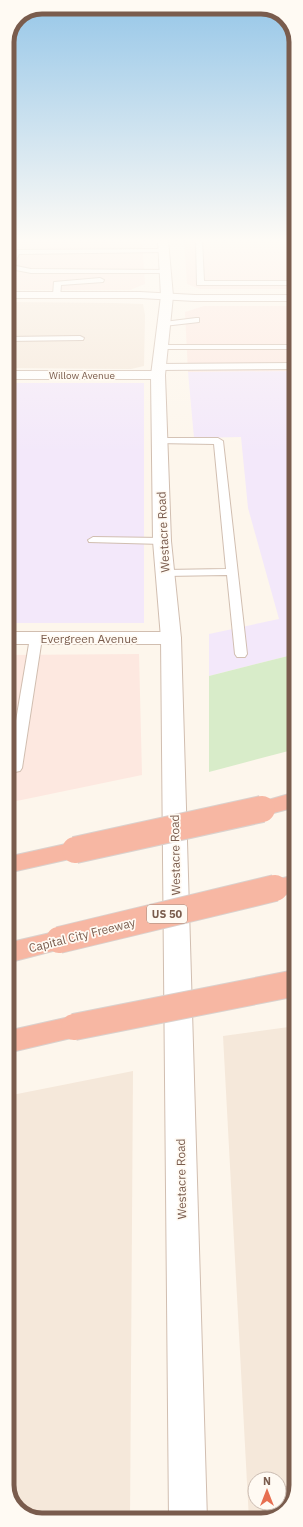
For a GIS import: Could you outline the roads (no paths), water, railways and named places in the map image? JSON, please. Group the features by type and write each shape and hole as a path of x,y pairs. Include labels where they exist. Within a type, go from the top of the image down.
{"highway":[{"path":"14,863 289,802"},
{"name":"Capital City Freeway","path":"14,951 285,885"},
{"path":"14,1040 289,984"}],"street":[{"name":"Westacre Road","path":"165,311 160,353 159,441 162,541 171,638 188,1513"},
{"name":"Willow Avenue","path":"14,374 160,353"},
{"name":"Evergreen Avenue","path":"14,638 171,638"}],"lane":[{"path":"160,353 196,320"},
{"path":"14,338 80,338"},
{"path":"160,353 289,347"},
{"path":"160,353 289,365"},
{"path":"159,441 218,441 241,654"},
{"path":"93,540 162,541"},
{"path":"165,572 232,572"},
{"path":"16,768 36,638"}]}
